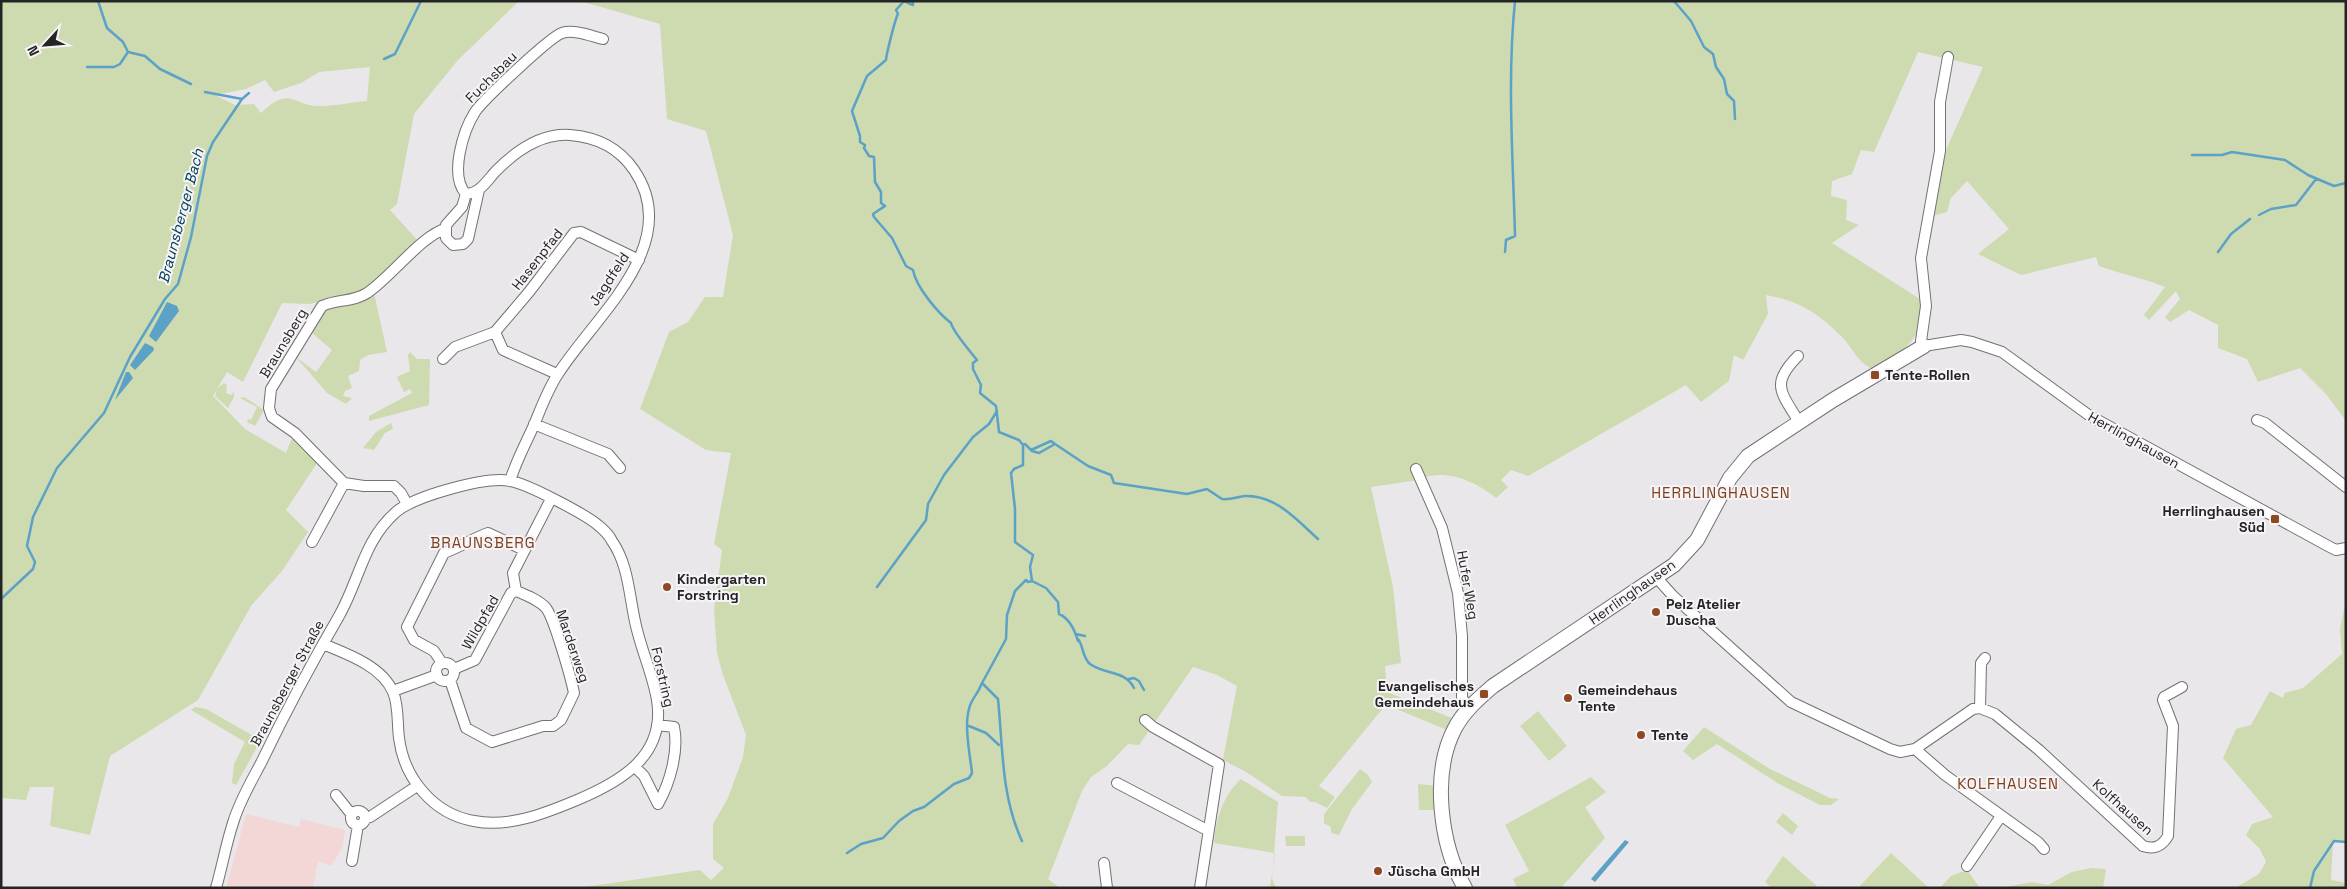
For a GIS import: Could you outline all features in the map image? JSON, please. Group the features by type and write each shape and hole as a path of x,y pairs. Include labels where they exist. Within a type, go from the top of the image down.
{"street":[{"name":"Fuchsbau","path":"466,194 457,179 457,168 467,126 476,110 545,44 562,32 579,33 603,39"},
{"path":"1924,346 1921,341 1926,319 1921,258 1940,151 1940,102 1948,57"},
{"name":"Jagdfeld","path":"466,194 479,190 508,160 536,142 569,135 599,141 629,163 642,185 648,213 649,227 639,260 617,296 557,374 510,481"},
{"name":"Jagdfeld","path":"446,229 446,238 450,244 457,246 466,242 479,190"},
{"path":"446,229 448,221 462,207 466,194"},
{"name":"Braunsberg","path":"344,483 295,433 272,417 269,408 271,389 322,306 356,299 367,294 412,252 439,230 446,229"},
{"name":"Hasenpfad","path":"443,359 455,347 495,332 529,292 574,233 581,232 639,260"},
{"path":"495,332 503,350 557,374"},
{"name":"Herrlinghausen","path":"1465,888 1447,847 1442,802 1447,750 1454,730 1467,710 1493,686 1674,565 1698,540 1730,478 1739,465 1760,447 1924,346 1961,340 1998,350 2090,416 2283,523 2330,547 2346,548"},
{"path":"1798,356 1786,369 1779,384 1782,393 1800,422"},
{"path":"2257,420 2265,423 2346,487"},
{"path":"534,424 608,454 620,468"},
{"name":"Hufer Weg","path":"1416,469 1442,528 1458,594 1462,636 1462,697 1467,710"},
{"name":"Forstring","path":"393,690 403,758 417,786 448,812 475,821 495,823 523,819 562,806 605,788 635,767 649,748 659,713 653,680 638,634 620,552 610,537 598,525 551,499 510,481 492,481 455,488 422,497 407,504"},
{"path":"312,542 344,483 364,486 394,486 401,492 407,504"},
{"name":"Wildpfad","path":"454,669 475,660 511,593 516,590 512,573 551,499"},
{"name":"Braunsberger Straße","path":"216,888 233,822 288,706 348,597 370,544 384,524 407,504"},
{"path":"442,663 437,668 437,675 442,680 450,680 454,669 449,664 442,663 434,651 414,640 407,627 444,553 488,533 524,550"},
{"path":"1656,577 1673,596 1791,702 1900,752 1915,750 1961,716 1973,709 1980,708 1981,663 1985,658"},
{"name":"Marderweg","path":"450,680 466,728 492,742 543,726 553,726 561,720 574,693 565,659 547,609 536,600 516,590"},
{"path":"323,644 377,671 393,690 437,675"},
{"name":"Kolfhausen","path":"1980,708 1995,714 2040,750 2143,846 2158,847 2168,836 2173,742 2173,726 2163,700 2164,697 2182,687"},
{"path":"1145,720 1153,728 1219,764 1207,830 1200,888"},
{"path":"635,767 644,776 658,804 666,789 677,740 674,727 657,725"},
{"path":"1915,750 1945,775 2044,849"},
{"path":"1117,784 1207,830"},
{"path":"362,822 417,786"},
{"path":"336,795 352,815 360,812 362,822 352,860"},
{"path":"1967,866 2001,816"},
{"path":"1104,863 1107,888"}],"shaded area":[{"path":"246,814 299,827 301,819 345,830 342,848 331,866 318,861 313,888 226,888"}],"green space":[{"path":"1,1 519,1 458,60 414,114 397,204 390,210 419,242 360,293 309,304 282,303 243,382 227,372 213,396 245,429 286,453 292,438 317,463 286,510 308,532 282,571 251,606 198,700 110,756 90,835 50,826 54,787 30,787 26,800 1,798","holes":["370,67 367,101 321,106 286,98 271,104 261,113 254,104 235,105 215,95 246,89 265,80 274,92 301,83 319,72"]},
{"path":"580,1 2346,1 2346,421 2326,394 2300,368 2258,382 2247,359 2218,348 2218,325 2189,310 2170,322 2165,317 2180,299 2176,291 2149,320 2144,315 2165,287 2099,266 2096,257 2021,275 1978,254 2009,229 1967,181 1951,198 1947,212 1933,216 1946,150 1983,67 1918,52 1874,152 1861,150 1852,174 1832,181 1831,196 1847,200 1846,220 1859,225 1832,243 1920,299 1919,327 1912,341 1900,352 1874,369 1864,364 1842,337 1825,321 1798,305 1766,295 1768,314 1743,360 1734,355 1729,381 1701,402 1686,385 1528,476 1511,470 1501,480 1508,487 1496,498 1469,481 1438,475 1371,487 1393,587 1401,663 1385,666 1387,692 1454,719 1447,730 1387,705 1384,707 1319,786 1335,797 1327,808 1315,802 1310,802 1306,797 1282,796 1246,772 1221,759 1223,759 1237,686 1217,675 1193,667 1139,745 1128,744 1107,766 1091,777 1082,791 1048,879 1060,888 578,888 700,870 711,880 724,868 713,859 713,824 728,798 743,757 746,735 723,675 717,653 714,610 722,550 714,544 731,453 706,450 640,409 669,332 688,322 705,297 723,297 733,235 706,131 667,119 660,24"},
{"path":"374,293 387,352 368,355 360,360 359,371 348,376 352,388 345,391 343,396 352,398 346,404 327,393 296,357 316,372 332,350 312,333 308,337 324,310"},
{"path":"410,352 417,359 430,359 429,405 369,421 369,416 412,393 410,389 404,392 397,377 410,371 408,355"},
{"path":"224,383 227,385 226,393 231,395 234,392 234,397 228,408 215,396 217,389"},
{"path":"244,397 264,410 255,426 247,422 248,419 251,420 257,407 240,398"},
{"path":"391,423 393,429 385,433 374,450 363,448 376,432"},
{"path":"2346,599 2346,841 2333,841 2331,880 2346,883 2346,888 2235,888 2259,874 2266,862 2260,849 2246,835 2252,824 2273,817 2223,758 2236,729 2251,725 2270,691 2283,698 2285,693 2303,688 2342,654 2340,629"},
{"path":"195,707 206,709 261,740 236,785 232,783 234,764 245,742 191,710"},
{"path":"1538,711 1567,746 1549,761 1520,726"},
{"path":"1704,727 1770,769 1830,798 1839,799 1831,805 1820,805 1779,784 1717,744 1693,760 1683,751"},
{"path":"1360,769 1368,775 1372,782 1352,809 1339,835 1331,833 1331,827 1324,823 1324,814"},
{"path":"1591,777 1606,792 1585,807 1605,838 1561,888 1517,888 1513,879 1529,871 1505,825"},
{"path":"1241,779 1278,802 1274,853 1214,843 1219,816 1225,800"},
{"path":"1418,784 1437,786 1438,817 1435,817 1435,810 1419,810"},
{"path":"1783,813 1798,826 1792,835 1776,822"},
{"path":"1285,836 1305,836 1305,846 1286,846"},
{"path":"1891,853 1929,888 1858,888"},
{"path":"1783,856 1819,888 1772,888 1765,882"},
{"path":"1273,868 1272,879 1276,888 1270,888"},
{"path":"2091,868 2106,869 2103,888 2001,888 2032,882 2048,885 2072,872"},
{"path":"1967,870 1980,888 1940,888 1951,876"}],"water":[{"path":"167,302 177,306 179,311 156,342 149,336"},
{"path":"145,343 153,347 154,350 135,370 130,365"},
{"path":"126,372 129,372 133,378 115,400"},
{"path":"1625,840 1629,842 1595,882 1591,879"}],"waterway":[{"path":"98,1 107,28 123,42 128,52 145,56 160,69 191,84"},
{"name":"Braunsberger Bach","path":"384,59 395,54 421,1"},
{"path":"904,1 896,10 898,14 886,60 867,76 852,111 860,142 865,145 864,148 869,156 874,157 875,182 881,192 881,203 885,206 873,214 892,238 906,266 913,270 918,284 928,299 951,323 958,336 977,360 973,363 973,369 981,385 980,393 996,406 999,432 1019,440 1023,445 1023,465 1014,469 1011,473 1015,509 1015,542 1033,555 1030,567 1032,581 1046,588 1058,602 1059,614 1069,622 1078,641"},
{"path":"904,1 913,5 913,1"},
{"path":"1505,252 1506,240 1515,236 1511,89 1515,1"},
{"path":"1674,1 1691,21 1704,47 1713,54 1716,67 1724,79 1727,94 1734,101 1735,119"},
{"path":"87,67 114,67 120,64 128,52"},
{"path":"205,92 242,99"},
{"name":"Braunsberger Bach","path":"1,599 33,569 35,562 27,546 33,517 57,468 104,413 130,357 165,299 178,284 191,237 207,156 213,142 242,99 249,93"},
{"path":"2192,155 2222,155 2232,152 2285,160 2308,175 2334,186 2346,183"},
{"path":"2259,215 2271,209 2296,205 2316,179"},
{"path":"2218,252 2231,234 2250,219"},
{"path":"877,587 926,520 928,504 944,475 973,437 989,424 997,411"},
{"path":"1031,450 1051,441 1055,444"},
{"path":"1023,445 1025,444 1032,451 1039,453 1055,444 1088,466 1111,475 1114,483 1187,494 1207,489 1222,499 1245,496 1267,500 1285,510 1318,539"},
{"path":"847,853 861,844 883,838 899,821 913,811 924,807 954,784 969,778 972,773 967,732 970,705 1006,639 1007,615 1015,591 1026,580 1028,582 1032,581"},
{"path":"1076,634 1085,636"},
{"path":"1078,639 1090,664 1102,670 1120,675 1130,682 1134,688"},
{"path":"1129,679 1134,678 1139,681 1144,690"},
{"path":"982,683 998,699 1006,789 1015,824 1022,841"},
{"path":"969,726 986,733 999,745"},
{"path":"2310,888 2314,871 2334,841 2346,842"}],"place":[{"name":"Tente-Rollen","path":"1875,375"},
{"name":"Herrlinghausen Süd","path":"2275,519"},
{"name":"Kindergarten Forstring","path":"667,587"},
{"name":"Pelz Atelier Duscha","path":"1656,612"},
{"name":"Evangelisches Gemeindehaus","path":"1484,694"},
{"name":"Gemeindehaus Tente","path":"1568,698"},
{"name":"Tente","path":"1641,735"},
{"name":"Jüscha GmbH","path":"1378,871"}],"district":[{"name":"HERRLINGHAUSEN","path":"1721,493"},
{"name":"BRAUNSBERG","path":"483,543"},
{"name":"KOLFHAUSEN","path":"2008,784"}]}
